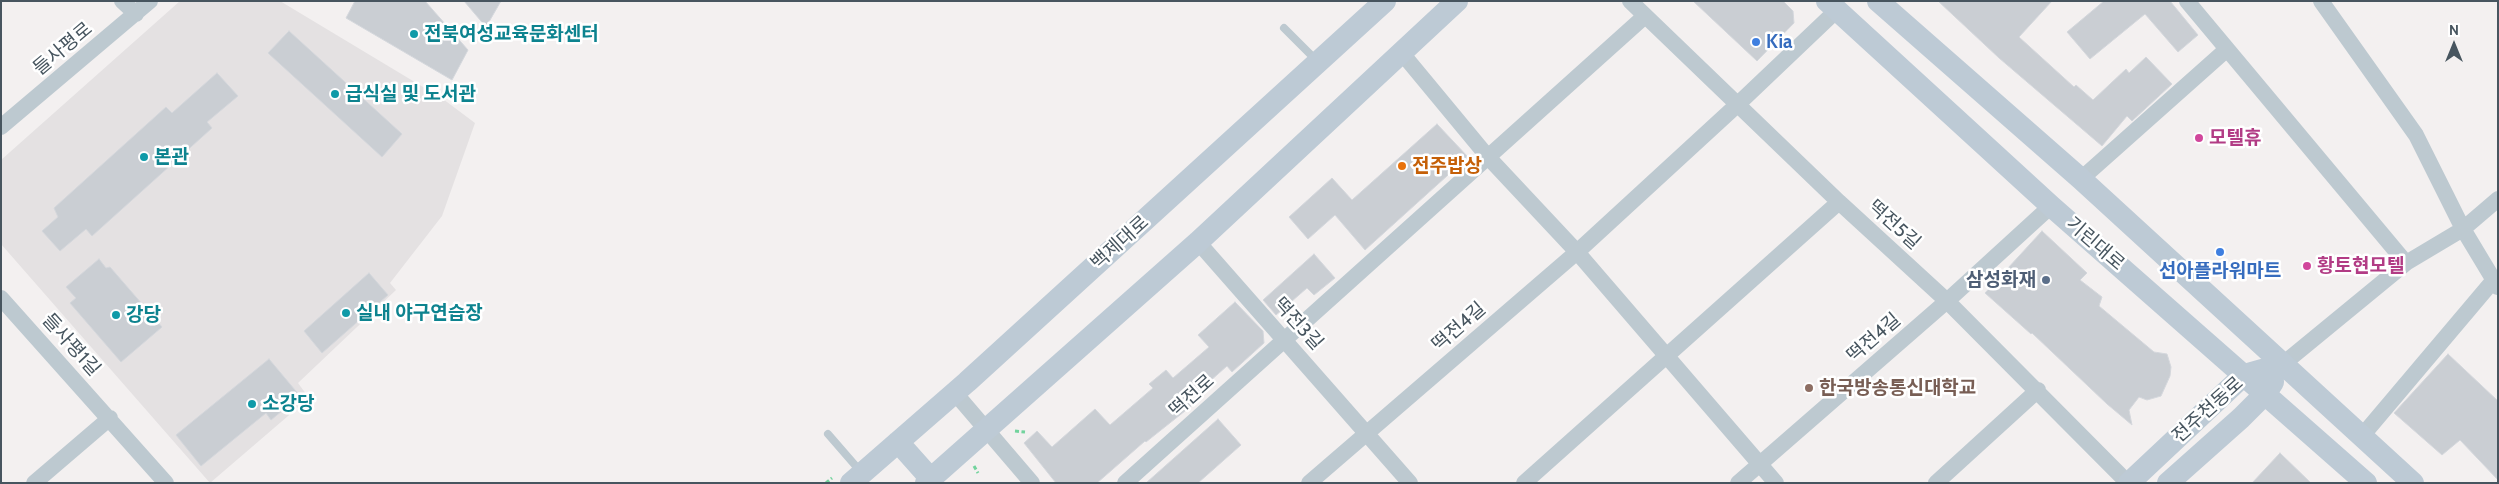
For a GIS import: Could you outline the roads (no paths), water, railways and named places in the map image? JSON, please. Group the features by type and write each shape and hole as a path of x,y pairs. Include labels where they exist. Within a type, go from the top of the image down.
{"street":[{"path":"122,1 136,14"},
{"name":"들사평로","path":"1,127 150,1"},
{"name":"백제대로","path":"857,478 955,393 1385,1"},
{"path":"898,442 929,481 1198,242 1457,1"},
{"name":"떡전5길","path":"1630,1 1839,202 1948,301 2128,483"},
{"name":"기린대로","path":"1878,1 2081,179 2413,483"},
{"path":"2187,1 2226,50 2406,262"},
{"path":"2321,1 2416,135 2463,229 2496,284 2362,436"},
{"name":"기린대로","path":"1832,6 2051,206 2266,393 2366,483"},
{"name":"떡전4길","path":"1367,433 1577,252 1737,105 1832,6"},
{"path":"1285,340 1645,16"},
{"path":"2081,179 2226,50"},
{"path":"1401,52 1488,157 1577,252 1668,355 1776,483"},
{"path":"2283,364 2406,262 2463,229 2498,199"},
{"path":"1524,483 1839,202"},
{"name":"떡전4길","path":"1738,483 1948,301 2051,206"},
{"name":"떡전3길","path":"1198,242 1410,483"},
{"name":"들사평1길","path":"1,298 166,483"},
{"name":"떡전로","path":"1125,483 1285,340"},
{"name":"전주천동로","path":"2128,483 2244,375 2283,364"},
{"name":"전주천동로","path":"2168,483 2266,393 2283,364"},
{"path":"1936,483 2038,390"},
{"path":"955,393 1032,483"},
{"path":"34,483 110,418"},
{"path":"1312,479 1367,433"}],"lane":[{"path":"1284,28 1318,62"},
{"path":"828,434 857,478"}],"place":[{"name":"전북여성교육문화센터","path":"414,34"},
{"name":"Kia","path":"1756,42"},
{"name":"급식실 및 도서관","path":"335,94"},
{"name":"모텔휴","path":"2199,138"},
{"name":"본관","path":"144,157"},
{"name":"전주밥상","path":"1402,166"},
{"name":"선아플라워마트","path":"2220,252"},
{"name":"황토현모텔","path":"2307,266"},
{"name":"삼성화재","path":"2046,280"},
{"name":"실내 야구연습장","path":"346,313"},
{"name":"강당","path":"116,315"},
{"name":"한국방송통신대학교","path":"1809,388"},
{"name":"소강당","path":"252,404"}]}
